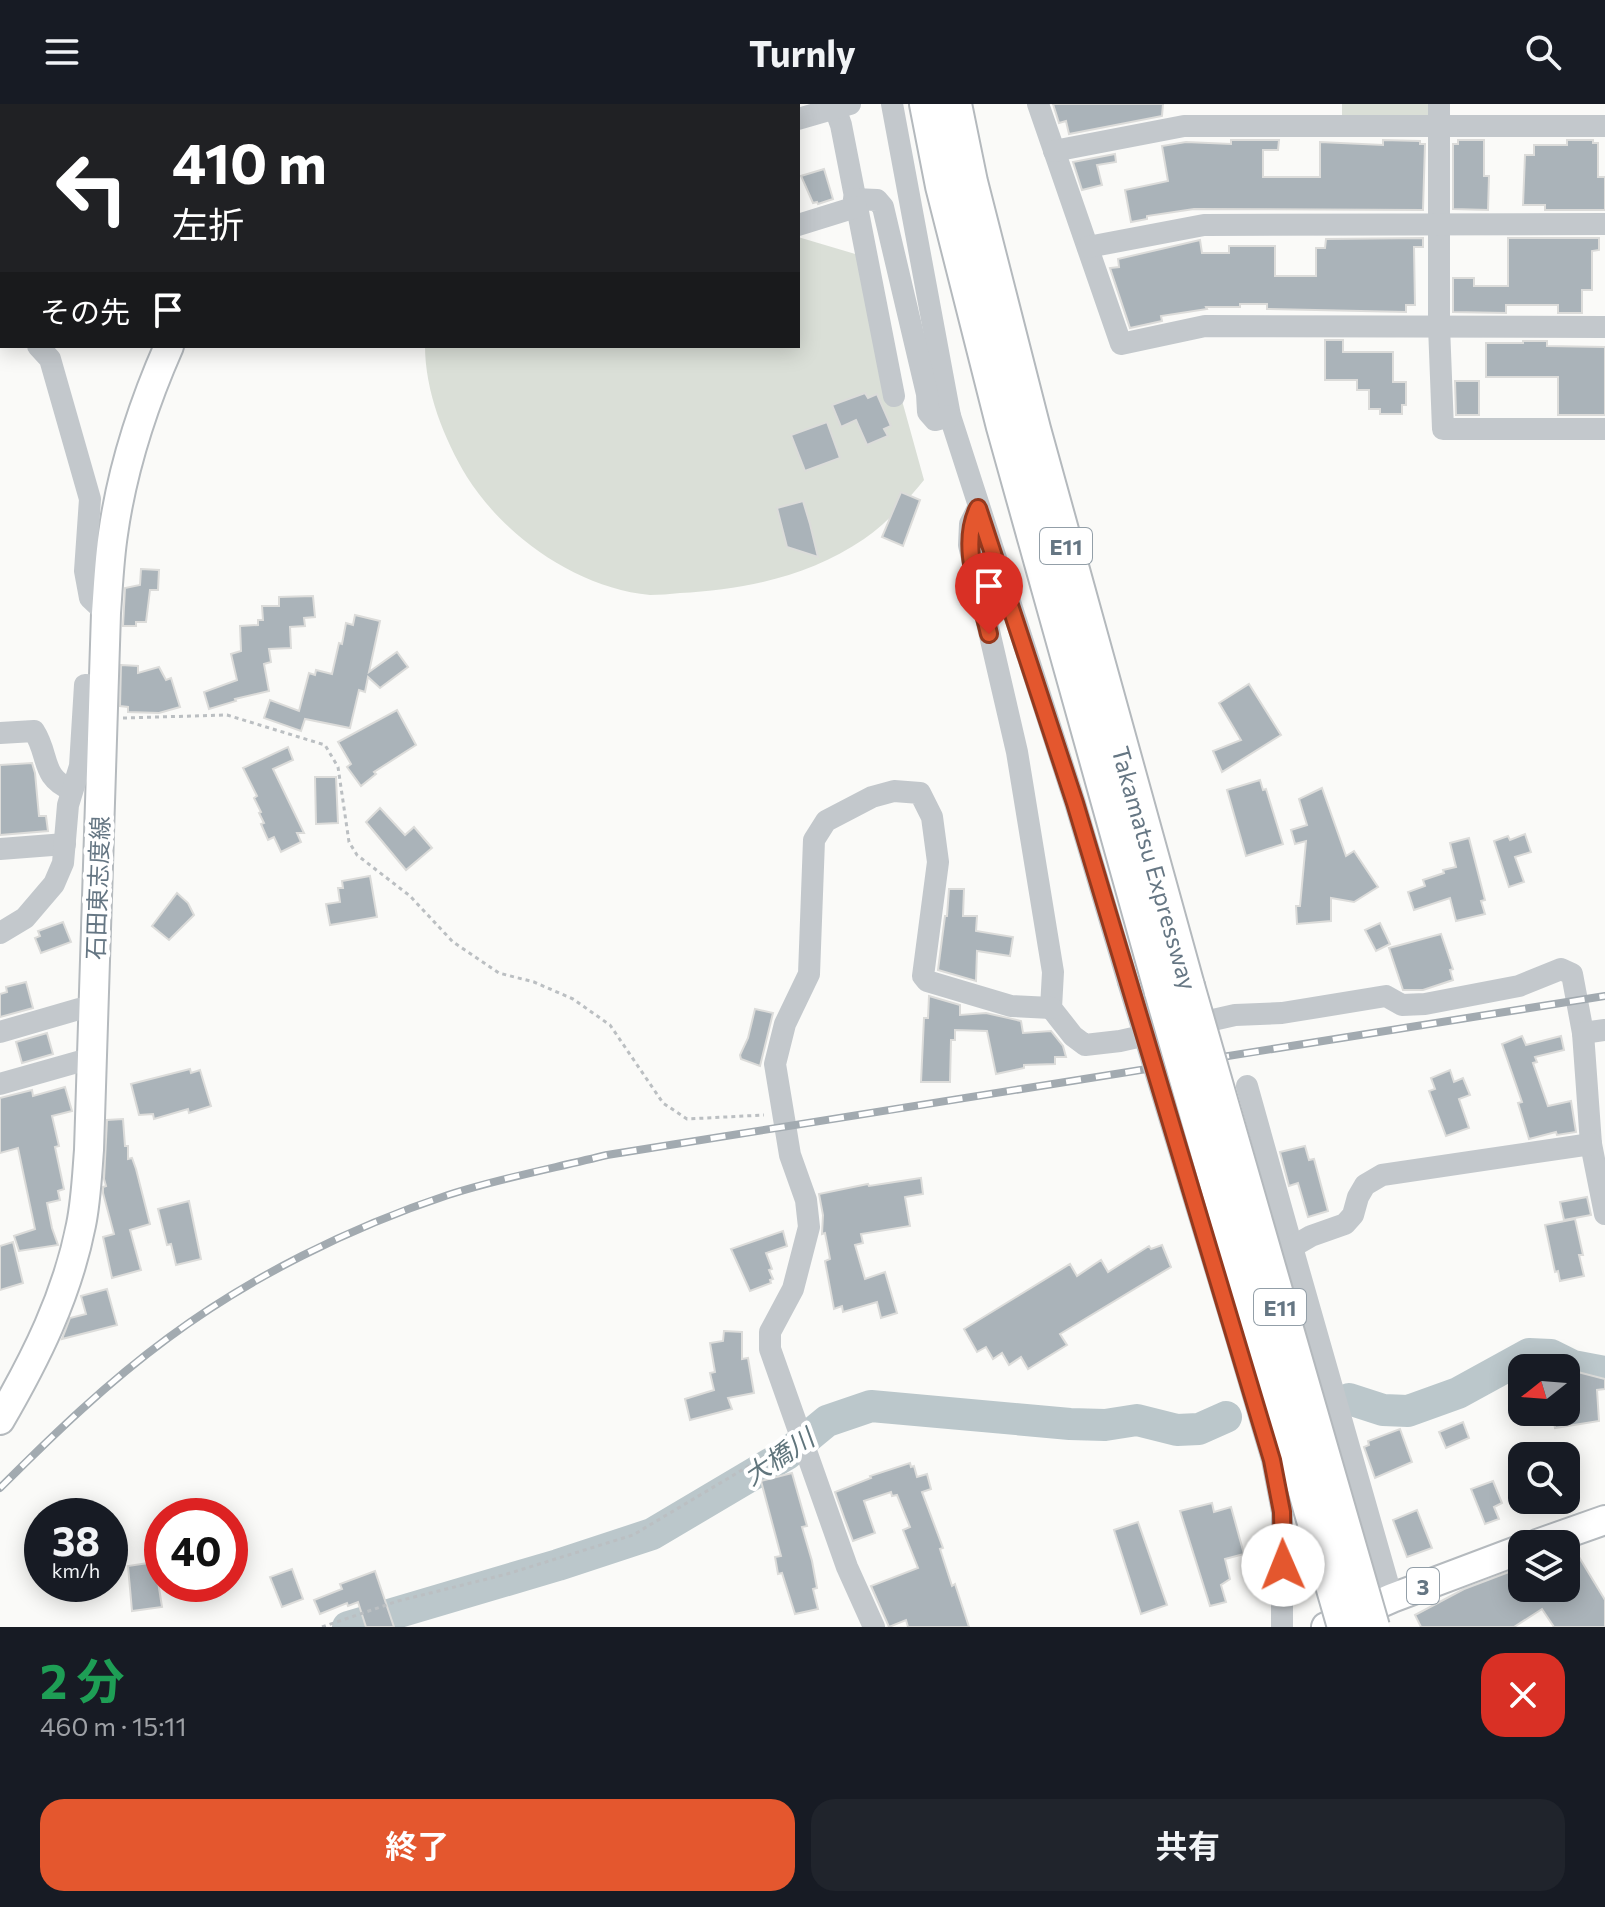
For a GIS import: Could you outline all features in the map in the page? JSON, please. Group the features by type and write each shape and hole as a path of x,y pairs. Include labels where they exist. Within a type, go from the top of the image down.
{"highway":[{"name":"Takamatsu Expressway","path":"926,104 942,186 1003,427 1373,1627"},
{"name":"Takamatsu Expressway","path":"955,104 971,182 1174,989 1344,1627"}],"main road":[{"name":"石田東志度線","path":"0,1420 35,1359 58,1307 82,1223 89,1150 106,613 113,533 129,462 155,378 168,348"},
{"path":"1577,1530 1605,1520"},
{"name":"3","path":"1326,1627 1392,1598 1508,1554"}],"street":[{"path":"892,104 950,416 1044,703 1272,1460 1282,1512 1282,1627"},
{"path":"1038,104 1121,344 1205,326 1605,327"},
{"path":"1439,104 1439,326 1443,429 1605,429"},
{"path":"800,118 842,106 841,125 894,396"},
{"path":"1054,151 1184,126 1605,126"},
{"path":"800,224 855,203 877,200 883,207 927,394 928,412 935,420 950,416"},
{"path":"1088,247 1204,225 1605,224"},
{"path":"40,348 50,359 90,499 85,571 90,598 106,613"},
{"path":"978,508 970,524 969,545 1022,780 1053,972 1051,1008 1073,1036 1085,1045 1120,1041 1235,1015 1282,1013 1386,996 1402,1005 1425,1004 1519,986 1561,969 1572,974 1594,1032 1591,1144 1605,1214"},
{"path":"0,933 25,918 54,884 63,863 72,790 80,766 85,685 104,686"},
{"path":"0,733 34,731 42,743 49,775 57,784 72,790"},
{"path":"874,1627 847,1567 798,1436 770,1349 770,1332 793,1289 809,1227 806,1200 790,1155 775,1064 785,1024 809,974 814,840 826,821 872,797 894,791 920,793 932,817 938,862 923,976 927,981 1011,1006 1051,1008"},
{"path":"0,849 65,844"},
{"path":"0,1032 79,1009 93,1008"},
{"path":"0,1084 81,1061 92,1061"},
{"path":"1247,1086 1392,1598"},
{"path":"1292,1247 1311,1236 1345,1224 1353,1215 1365,1185 1382,1175 1591,1144"},
{"path":"1605,1502 1605,1520"}],"path":[{"path":"102,719 227,715 325,745 338,767 349,842 357,855 410,896 453,942 499,973 534,982 573,999 610,1025 663,1103 687,1119 783,1113"},
{"path":"322,1627 398,1601 507,1574 633,1535 798,1436"}],"shaded area":[{"path":"1342,104 1430,104 1430,117 1342,116"},
{"path":"800,238 862,256 924,480 864,539 799,572 752,584 704,591 650,595 623,590 596,582 545,556 501,520 467,477 451,447 432,397 425,348 800,348"}],"building":[{"path":"1053,104 1163,104 1162,116 1069,134 1066,121 1059,123"},
{"path":"1231,140 1279,140 1278,150 1263,150 1263,177 1320,177 1320,142 1383,145 1383,140 1420,141 1420,144 1425,144 1423,210 1194,209 1147,216 1147,219 1131,222 1125,190 1168,181 1162,146 1186,142 1231,144"},
{"path":"1458,140 1484,140 1484,176 1489,176 1488,210 1453,209 1453,144 1458,144"},
{"path":"1567,140 1593,140 1593,143 1598,143 1598,177 1605,177 1605,210 1545,210 1545,205 1523,205 1525,155 1534,155 1534,145 1567,145"},
{"path":"1115,154 1116,162 1097,165 1102,185 1082,190 1073,162"},
{"path":"824,169 833,199 813,203 801,176"},
{"path":"1423,238 1423,247 1414,247 1415,305 1406,305 1406,312 1267,309 1267,304 1240,304 1240,307 1206,307 1161,316 1162,321 1130,328 1110,268 1119,267 1118,259 1200,240 1202,253 1229,253 1229,246 1275,246 1275,276 1316,276 1316,248 1325,248 1326,239"},
{"path":"1508,238 1599,238 1599,250 1592,251 1592,290 1582,290 1582,313 1558,313 1558,305 1506,305 1506,313 1453,312 1453,278 1474,278 1474,286 1508,286"},
{"path":"1325,340 1343,340 1343,352 1393,352 1393,382 1406,382 1406,405 1402,405 1402,414 1380,414 1380,409 1369,409 1369,390 1357,390 1357,380 1325,380"},
{"path":"1547,341 1547,346 1605,347 1605,415 1558,415 1558,377 1486,377 1486,343"},
{"path":"1455,381 1479,381 1479,415 1456,415"},
{"path":"865,393 868,398 877,394 891,426 884,429 888,436 867,445 856,420 841,427 832,405"},
{"path":"827,422 840,458 805,471 791,435"},
{"path":"901,492 920,500 903,546 882,537"},
{"path":"803,501 818,557 787,547 777,508"},
{"path":"141,569 159,570 158,590 150,590 146,622 123,626 125,588 140,585"},
{"path":"313,596 315,617 304,618 305,626 290,627 291,648 269,649 271,662 264,664 269,691 209,709 204,692 237,680 231,654 241,651 240,626 258,625 258,620 263,620 262,606 279,606 279,597"},
{"path":"355,615 380,621 369,672 397,652 408,667 380,688 368,677 365,692 359,690 350,728 305,719 301,731 264,718 270,700 299,711 309,673 315,675 316,670 332,674 346,623 353,625"},
{"path":"121,665 138,666 138,673 159,667 166,680 171,678 180,707 159,713 128,712 128,707 120,706"},
{"path":"1249,684 1281,735 1222,772 1213,751 1241,740 1219,703"},
{"path":"397,710 416,745 374,772 376,774 361,786 347,767 351,764 338,742"},
{"path":"288,747 293,760 273,769 304,833 297,833 301,842 281,852 274,837 268,840 254,798 257,796 243,768"},
{"path":"32,763 39,816 46,816 48,831 0,835 0,765"},
{"path":"315,777 336,777 338,823 316,824"},
{"path":"1260,780 1263,790 1266,789 1283,844 1246,856 1227,790"},
{"path":"1322,788 1346,856 1354,851 1378,887 1354,902 1331,898 1331,921 1297,924 1296,906 1300,906 1306,841 1295,844 1291,830 1307,825 1299,799"},
{"path":"380,808 405,835 414,827 432,848 406,870 366,822"},
{"path":"1525,834 1531,852 1515,857 1524,882 1509,887 1494,841 1508,836 1510,840"},
{"path":"1469,838 1485,900 1481,901 1485,914 1456,921 1450,898 1414,910 1408,892 1425,886 1423,880 1456,867 1450,843"},
{"path":"370,876 377,917 330,925 326,904 340,902 338,888 343,888 342,881"},
{"path":"949,889 964,889 963,916 977,916 976,931 1013,937 1010,956 977,951 976,981 938,970"},
{"path":"177,893 188,903 194,915 169,940 152,926"},
{"path":"63,922 71,942 41,953 35,938 40,936 38,931"},
{"path":"1380,923 1390,944 1376,951 1365,930"},
{"path":"1441,934 1453,969 1450,970 1453,980 1423,990 1403,990 1389,948"},
{"path":"26,982 33,1008 0,1017 0,994 7,992 6,987"},
{"path":"929,996 960,1005 960,1015 986,1013 1021,1021 1023,1033 1051,1031 1063,1046 1066,1057 1055,1057 1055,1064 1024,1065 1024,1068 996,1074 987,1031 955,1030 955,1040 951,1040 950,1082 921,1082 924,1018 928,1018"},
{"path":"755,1009 773,1013 760,1066 741,1059 740,1055"},
{"path":"47,1033 53,1054 22,1063 16,1042"},
{"path":"1522,1036 1526,1045 1561,1036 1564,1050 1535,1057 1537,1062 1533,1063 1548,1106 1571,1101 1576,1132 1557,1135 1556,1132 1529,1139 1518,1103 1522,1102 1502,1044"},
{"path":"190,1069 191,1073 200,1070 211,1106 154,1119 153,1114 139,1115 131,1084"},
{"path":"1450,1070 1454,1082 1463,1078 1470,1095 1459,1099 1469,1128 1446,1136 1429,1091 1435,1089 1431,1078"},
{"path":"65,1087 72,1111 52,1116 64,1189 58,1191 60,1200 47,1203 58,1245 19,1251 14,1236 35,1229 18,1148 0,1153 0,1098 32,1090 33,1096"},
{"path":"123,1119 128,1159 132,1158 136,1169 150,1224 130,1230 141,1270 112,1278 103,1237 114,1234 103,1193 106,1186 107,1120"},
{"path":"1305,1146 1309,1160 1314,1159 1328,1211 1308,1217 1298,1183 1289,1186 1280,1152"},
{"path":"921,1178 923,1194 905,1197 910,1226 861,1234 863,1243 855,1245 865,1279 885,1272 897,1313 881,1318 877,1302 843,1312 842,1306 834,1309 825,1261 830,1259 825,1233 822,1234 823,1215 819,1194"},
{"path":"1587,1197 1591,1215 1564,1220 1560,1202"},
{"path":"189,1201 201,1259 176,1265 171,1244 167,1245 158,1209"},
{"path":"1575,1219 1584,1276 1560,1281 1558,1271 1555,1272 1545,1225"},
{"path":"783,1231 787,1246 766,1253 772,1269 769,1270 773,1279 771,1283 750,1291 731,1249"},
{"path":"13,1242 23,1283 0,1290 0,1246"},
{"path":"1162,1245 1171,1267 1060,1334 1067,1345 1028,1369 1021,1357 1009,1365 1002,1353 993,1359 986,1347 977,1352 964,1329 1070,1264 1077,1276 1101,1260 1108,1272 1149,1246 1151,1249"},
{"path":"107,1289 117,1325 62,1339 70,1318 86,1314 81,1296"},
{"path":"724,1331 742,1332 742,1359 748,1358 754,1393 728,1398 732,1409 690,1420 685,1399 714,1390 710,1373 715,1372 710,1343 723,1341"},
{"path":"1580,1373 1605,1379 1605,1389 1597,1390 1599,1421 1580,1424"},
{"path":"1463,1422 1469,1438 1446,1448 1439,1432"},
{"path":"1400,1429 1412,1462 1375,1478 1364,1447 1369,1445 1368,1441"},
{"path":"910,1463 917,1477 927,1474 931,1489 922,1492 943,1548 940,1549 952,1586 955,1584 969,1627 908,1627 906,1620 889,1627 871,1586 918,1568 903,1530 910,1527 897,1495 892,1496 891,1492 864,1501 875,1533 853,1541 845,1520 835,1492"},
{"path":"792,1473 807,1526 802,1527 812,1561 817,1588 813,1589 818,1609 795,1614 782,1573 778,1574 775,1557 781,1556 761,1481"},
{"path":"1493,1481 1502,1503 1494,1507 1499,1519 1485,1524 1471,1489"},
{"path":"1212,1503 1214,1512 1231,1507 1244,1554 1225,1559 1230,1579 1221,1585 1226,1602 1210,1606 1180,1511"},
{"path":"1417,1510 1432,1548 1407,1557 1393,1520"},
{"path":"1138,1522 1167,1605 1141,1614 1114,1530"},
{"path":"1580,1559 1605,1600 1605,1627 1554,1627 1542,1609 1514,1627 1421,1627 1415,1615 1464,1589 1508,1572 1508,1602 1580,1602"},
{"path":"144,1564 144,1602 161,1602 162,1607 132,1611 128,1566"},
{"path":"292,1569 303,1599 282,1607 270,1577"},
{"path":"375,1571 394,1627 366,1627 358,1602 320,1614 314,1600 342,1589 340,1584"}],"waterway":[{"name":"大橋川","path":"1349,1399 1383,1410 1408,1411 1458,1393 1529,1354 1551,1355 1573,1366 1605,1372"},
{"name":"大橋川","path":"348,1627 652,1534 787,1454 827,1421 871,1406 1070,1424 1105,1425 1137,1420 1177,1430 1199,1429 1226,1417"}],"railway":[{"path":"0,1488 123,1373 233,1294 338,1238 468,1189 607,1155 1605,996"}],"route":[{"path":"989,634 969,545 970,524 978,508 1075,803 1272,1460 1282,1512 1283,1565"}]}
